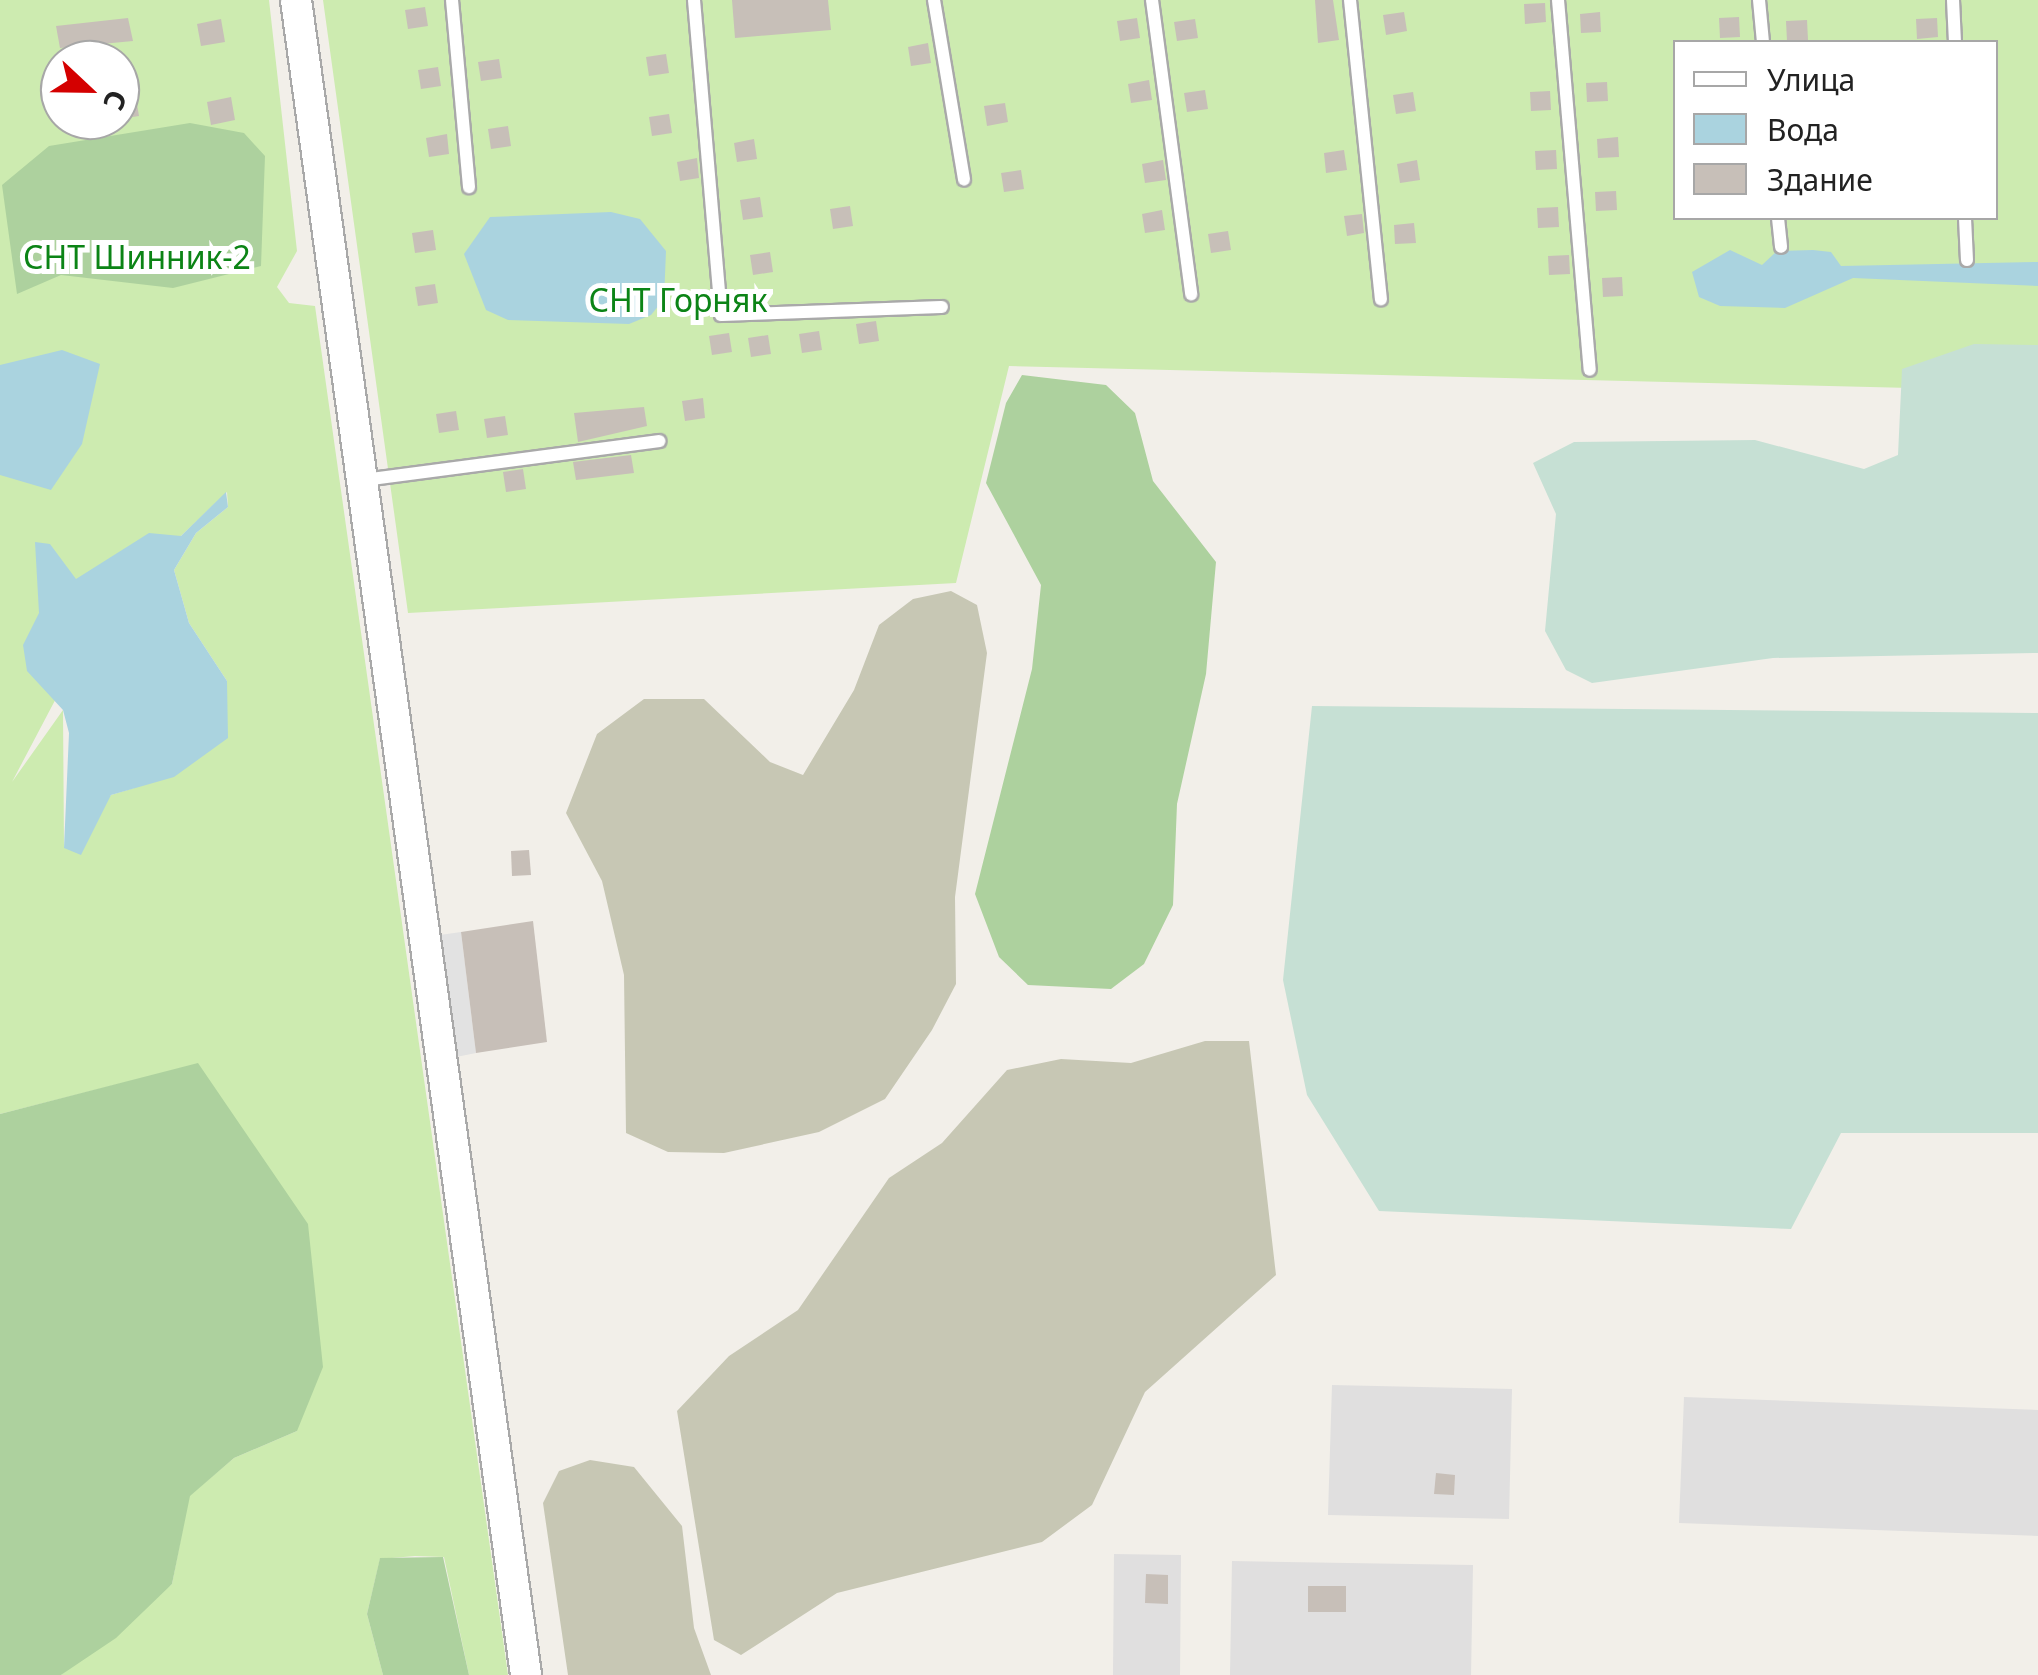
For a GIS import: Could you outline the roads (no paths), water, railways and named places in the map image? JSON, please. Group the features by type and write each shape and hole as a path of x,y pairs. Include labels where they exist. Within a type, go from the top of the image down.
{"street":[{"path":"296,0 526,1675"}],"lane":[{"path":"452,0 469,187"},
{"path":"694,0 721,314 942,308"},
{"path":"934,0 964,180"},
{"path":"1152,0 1191,294"},
{"path":"1350,0 1381,298"},
{"path":"1558,0 1590,370"},
{"path":"1759,0 1763,40"},
{"path":"1953,0 1954,40"},
{"path":"1778,220 1781,247"},
{"path":"1964,220 1967,260"},
{"path":"362,481 659,441"}],"water":[{"path":"611,212 640,219 666,251 664,299 651,315 629,324 508,320 486,310 464,254 490,217"},
{"path":"1730,250 1762,265 1777,251 1813,250 1831,252 1841,266 2038,262 2038,286 1853,278 1785,308 1720,306 1699,297 1692,272"},
{"path":"62,350 100,364 82,444 51,490 0,475 0,365"},
{"path":"226,492 228,507 196,533 174,570 189,623 227,681 228,738 174,777 111,795 81,855 64,848 69,733 63,710 27,671 23,645 39,613 35,542 50,544 76,579 149,533 181,536"}],"park label":[{"name":"СНТ Шинник-2","path":"137,257"},
{"name":"СНТ Горняк","path":"678,300"}]}
